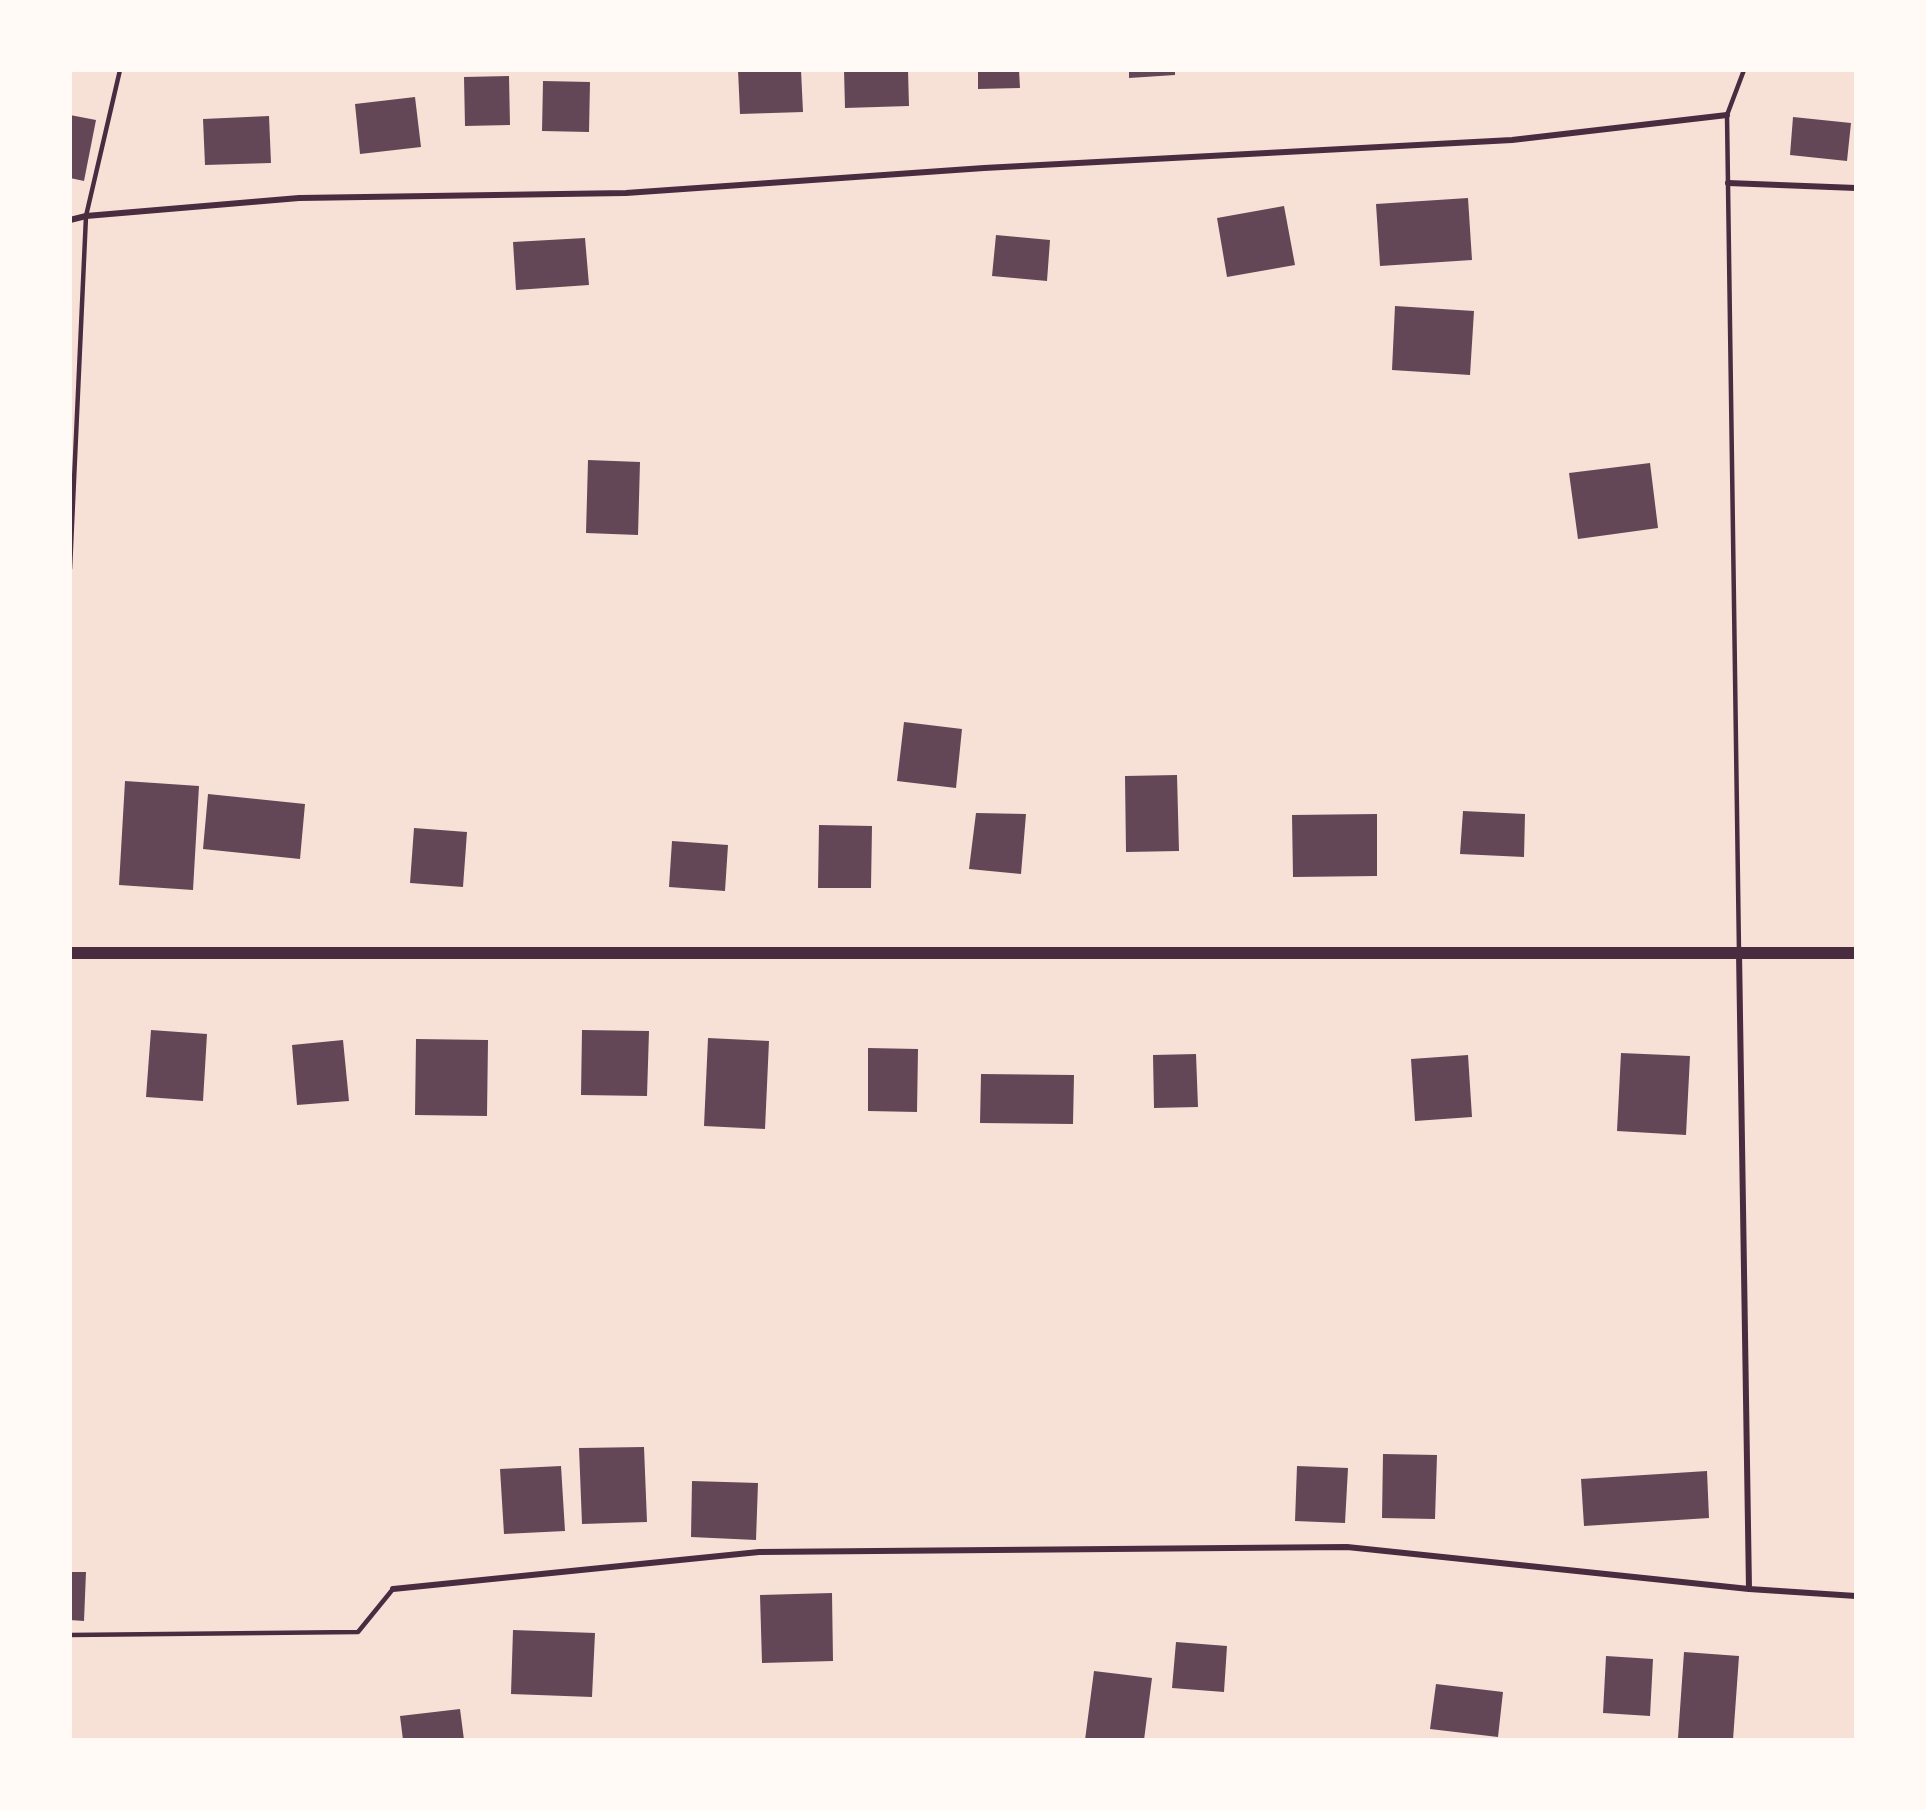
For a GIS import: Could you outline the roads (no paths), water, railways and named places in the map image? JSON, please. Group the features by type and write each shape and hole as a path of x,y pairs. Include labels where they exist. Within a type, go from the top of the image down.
{"main road":[{"path":"70,953 1856,952"}],"street":[{"path":"70,220 86,216 299,198 626,193 984,168 1512,140 1727,115"},
{"path":"1728,183 1856,188"},
{"path":"1739,952 1749,1589"},
{"path":"393,1589 759,1552 1347,1547 1749,1589 1856,1596"}],"lane":[{"path":"70,569 86,216 120,70"},
{"path":"1739,952 1727,115 1744,70"},
{"path":"70,1635 358,1632 393,1589"}]}
